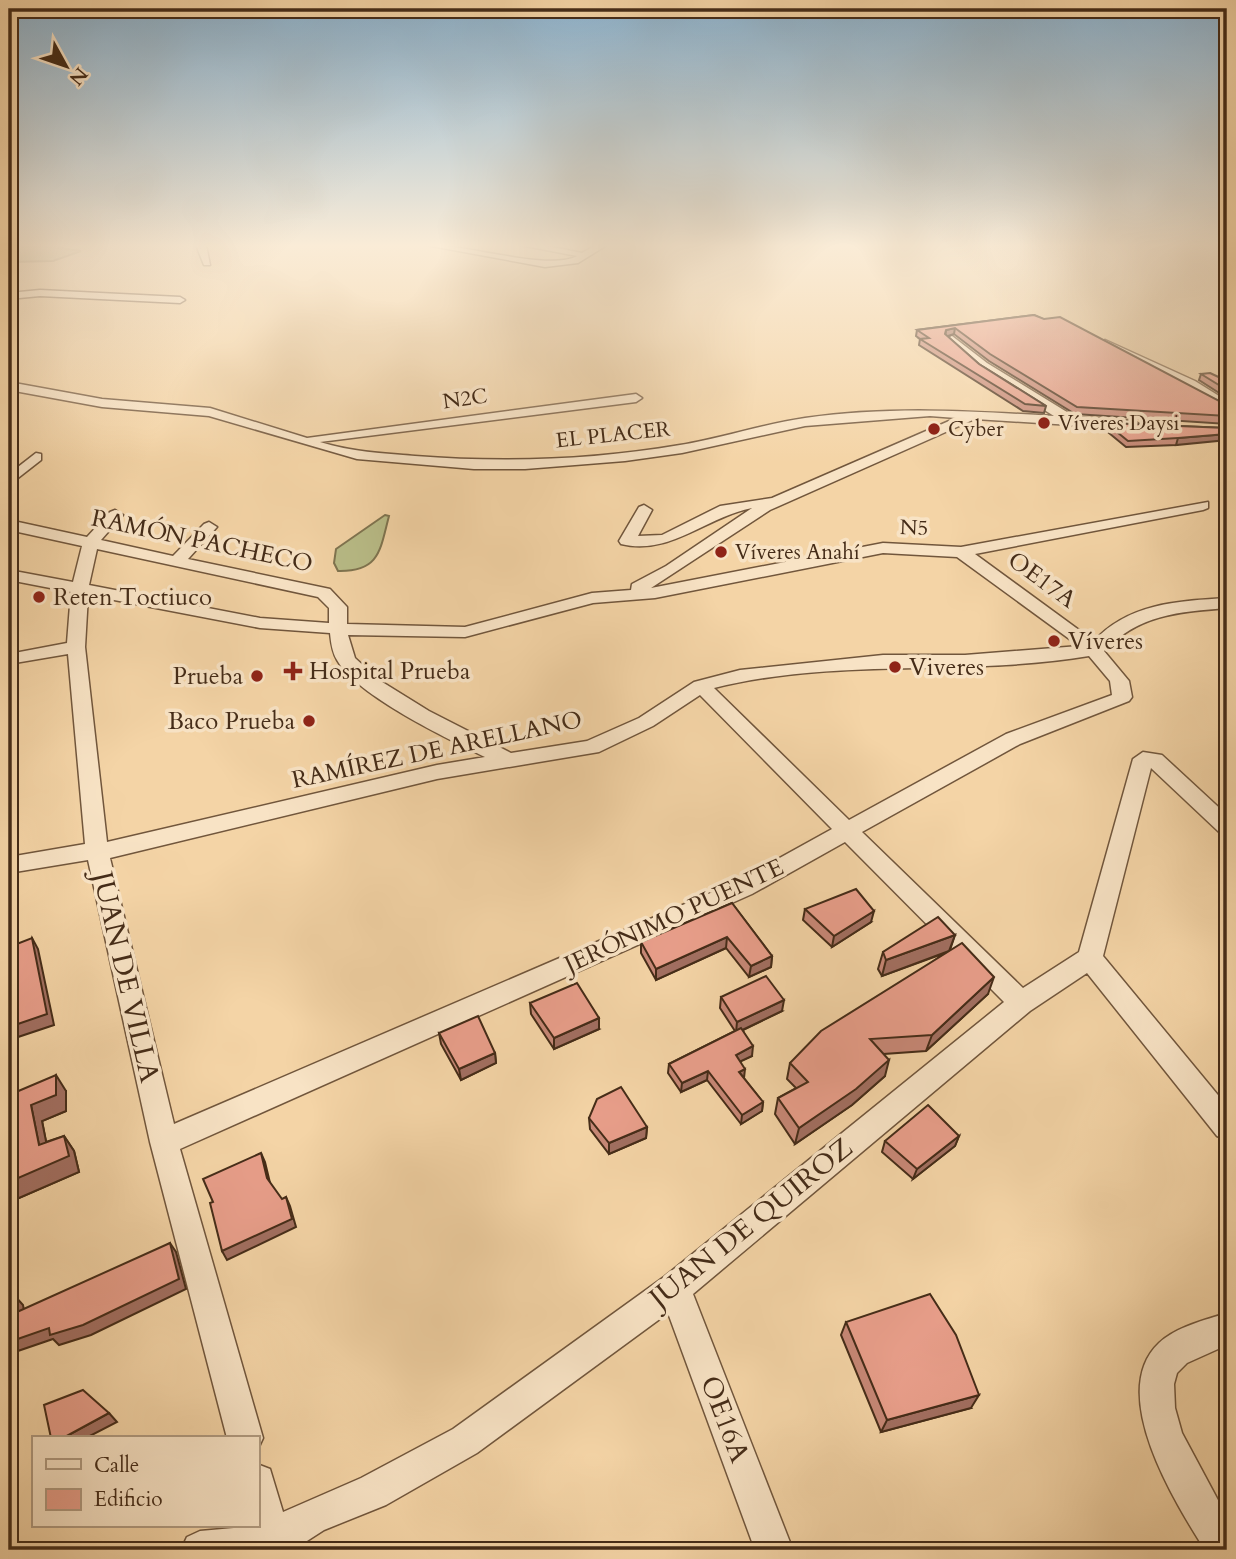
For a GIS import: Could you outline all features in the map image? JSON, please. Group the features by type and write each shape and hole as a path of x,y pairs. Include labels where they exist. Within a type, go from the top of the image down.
{"street":[{"path":"1089,334 1191,384 1227,406"},
{"path":"952,339 984,366 1072,422"},
{"name":"EL PLACER","path":"9,386 102,404 209,412 300,441 357,455 410,461 525,465 637,456 682,449 758,430 853,416 930,412 1150,426"},
{"name":"N2C","path":"300,441 636,398"},
{"path":"9,575 260,622 338,629 465,632 556,607 624,595 665,576 733,526 789,497 932,436 974,414"},
{"path":"9,481 36,457"},
{"path":"644,510 627,541 665,540 725,509 789,497"},
{"name":"N5","path":"624,595 655,593 883,548 961,552 1203,505"},
{"name":"JUAN DE VILLA","path":"115,515 91,542 80,587 76,647 97,851 164,1142 244,1436"},
{"name":"RAMÓN PACHECO","path":"9,525 324,593 338,607 338,629 345,660 354,672 371,686 485,751 513,762"},
{"path":"176,562 209,527"},
{"name":"OE17A","path":"961,552 1096,649"},
{"path":"1096,649 1111,629 1133,616 1168,608 1227,603"},
{"path":"9,659 76,647"},
{"name":"RAMÍREZ DE ARELLANO","path":"9,865 57,855 122,849 437,772 513,762 592,747 646,722 701,686 740,676 883,661 1018,658 1096,649"},
{"name":"JERÓNIMO PUENTE","path":"164,1142 744,888 1013,739 1113,703 1122,697 1120,681 1096,649"},
{"path":"701,686 1021,1003"},
{"path":"1227,827 1155,760 1149,758 1140,763 1090,958 1227,1127"},
{"name":"JUAN DE QUIROZ","path":"200,1550 273,1545 311,1517 373,1492 465,1441 675,1288 1021,1003 1090,958"},
{"name":"OE16A","path":"675,1288 774,1550"},
{"path":"1227,1329 1184,1345 1163,1365 1156,1391 1160,1424 1198,1506 1227,1549"},
{"path":"259,1490 273,1545"}],"green space":[{"path":"385,515 389,516 376,557 362,568 338,571 334,563 336,549"}],"building":[{"path":"1013,318 1061,318 1227,405 1227,416 1077,407 990,354 955,328 946,330 945,334 979,364 1046,406 1025,404 920,339 929,338 917,330"},
{"path":"1210,373 1227,381 1227,390 1201,374"},
{"path":"1106,423 1227,428 1227,434 1128,441"},
{"path":"856,889 874,911 834,936 805,909"},
{"path":"732,903 772,956 751,966 727,937 656,969 641,942"},
{"path":"938,917 955,935 886,960 883,952"},
{"path":"32,938 47,1014 9,1027 9,947"},
{"path":"962,943 994,977 932,1035 870,1039 889,1060 856,1089 799,1128 778,1098 808,1082 790,1063 821,1031"},
{"path":"766,976 784,1000 737,1022 721,997"},
{"path":"577,983 599,1018 554,1038 530,1003"},
{"path":"478,1016 495,1053 459,1069 439,1033"},
{"path":"741,1028 753,1046 736,1055 745,1069 739,1072 763,1102 742,1115 708,1071 682,1083 669,1064"},
{"path":"56,1075 56,1095 31,1105 39,1145 64,1136 69,1156 9,1182 9,1095"},
{"path":"621,1087 647,1127 609,1143 589,1118 597,1099"},
{"path":"928,1105 959,1136 917,1169 885,1141"},
{"path":"261,1153 267,1178 282,1199 286,1197 292,1219 222,1251 210,1203 213,1202 203,1179"},
{"path":"170,1243 179,1279 83,1325 50,1335 49,1328 9,1342 9,1298 14,1295 17,1312"},
{"path":"930,1294 956,1335 979,1395 887,1420 846,1322"},
{"path":"83,1390 109,1413 67,1436 51,1436 44,1405"}],"place":[{"name":"Víveres Daysi","path":"1044,423"},
{"name":"Cyber","path":"934,429"},
{"name":"Víveres Anahí","path":"721,552"},
{"name":"Reten Toctiuco","path":"39,597"},
{"name":"Víveres","path":"1054,641"},
{"name":"Viveres","path":"895,667"},
{"name":"Hospital Prueba","path":"293,671"},
{"name":"Prueba","path":"257,676"},
{"name":"Baco Prueba","path":"309,721"}]}
